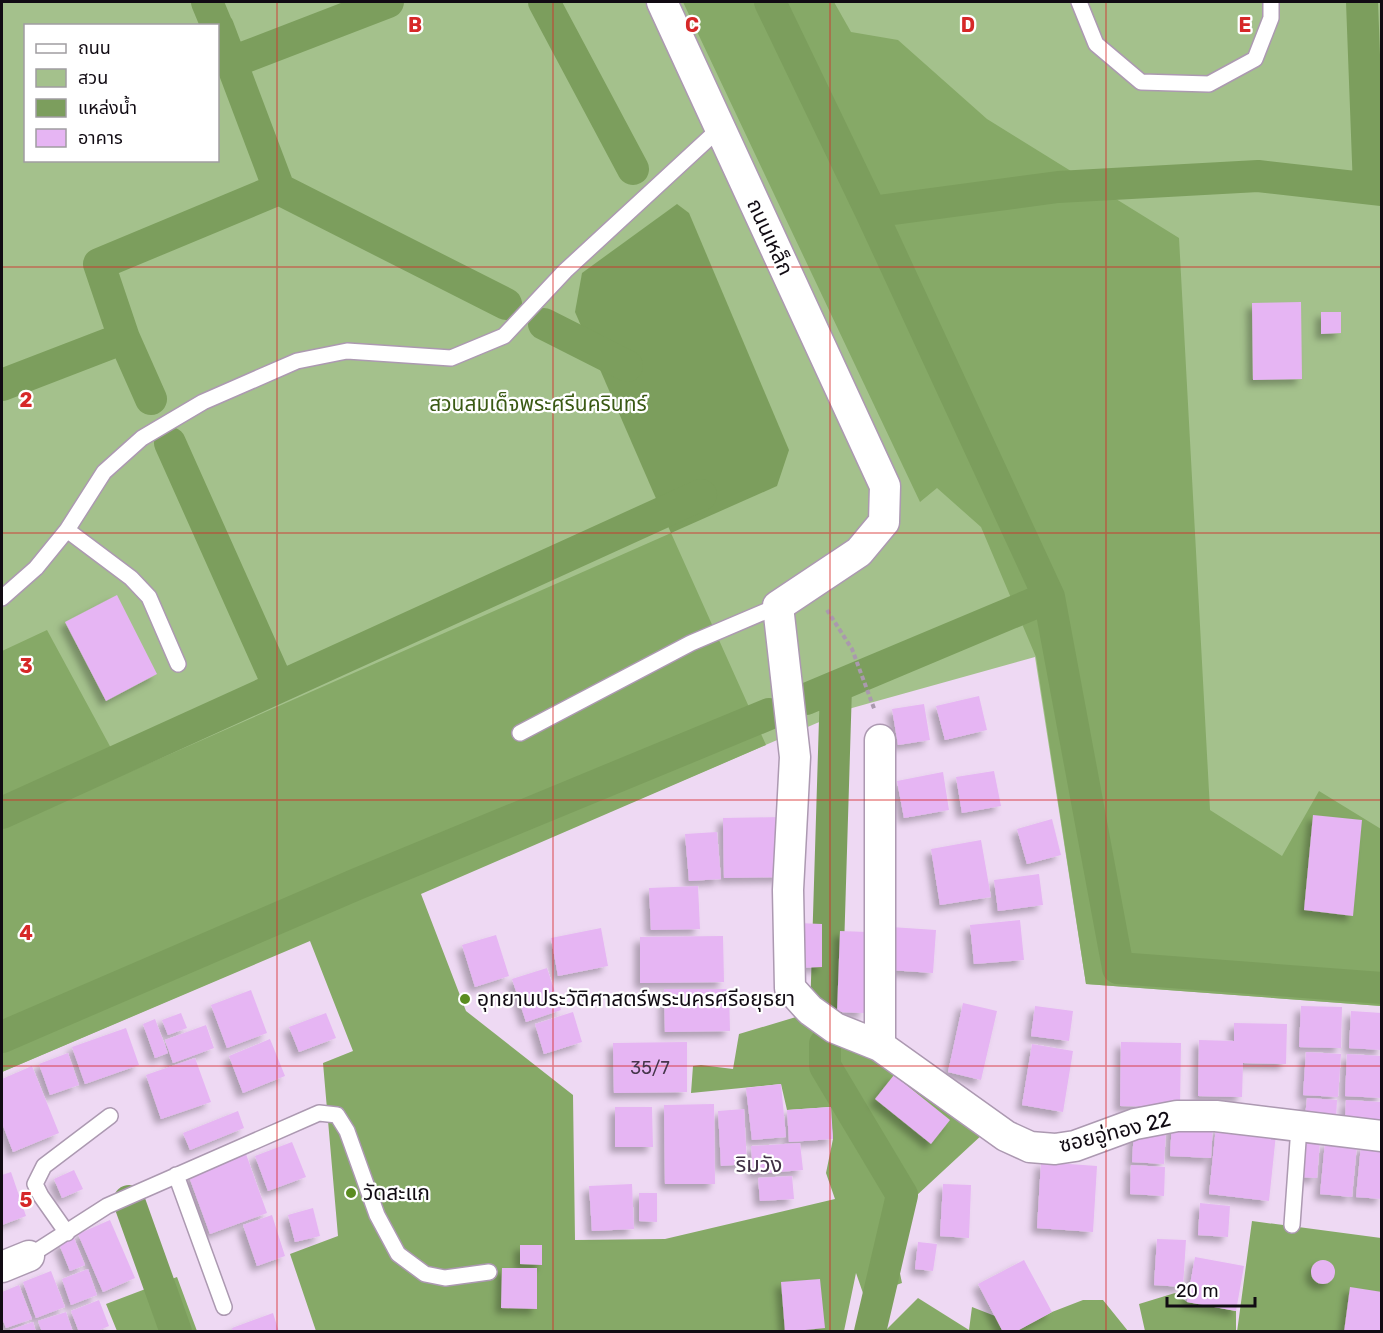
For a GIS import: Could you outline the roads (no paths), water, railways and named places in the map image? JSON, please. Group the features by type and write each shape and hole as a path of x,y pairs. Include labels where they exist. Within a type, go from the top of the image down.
{"street":[{"name":"ถนนเหล็ก","path":"662,2 885,486 884,522 859,552 778,606"},
{"name":"ซอยอู่ทอง 22","path":"778,606 795,757 788,890 790,988 810,1010 835,1028 880,1046 1006,1136 1030,1147 1055,1149 1075,1146 1135,1124 1177,1116 1216,1116 1382,1136"},
{"path":"878,726 880,1046"},
{"path":"2,1267 29,1256"}],"lane":[{"path":"1079,2 1096,44 1141,82 1209,84 1255,59 1271,18 1271,2"},
{"path":"2,598 36,568 67,530 104,472 142,438 203,402 297,362 347,351 451,358 504,336 565,271 720,128"},
{"path":"67,530 131,578 149,597 178,664"},
{"path":"520,732 691,643 778,606"},
{"path":"29,1256 107,1206 319,1113 337,1115 347,1131 377,1215 398,1254 426,1274 445,1278 489,1272"},
{"path":"67,1233 34,1184 44,1166 110,1116"},
{"path":"1292,1225 1299,1127"},
{"path":"176,1176 224,1307"}],"water":[{"path":"677,204 689,213 789,450 777,486 671,533 575,312 582,273"}],"waterway":[{"path":"207,2 216,24"},
{"path":"232,62 388,2"},
{"path":"544,2 633,169"},
{"path":"770,2 871,212 1049,597 1118,968 1382,988"},
{"path":"1362,2 1369,188"},
{"path":"151,399 124,338 99,264 279,189 219,30"},
{"path":"871,212 1058,187 1258,176 1382,190"},
{"path":"279,189 506,304"},
{"path":"544,324 627,366"},
{"path":"2,385 124,338"},
{"path":"2,813 279,687 170,443"},
{"path":"279,687 701,495"},
{"path":"806,699 1049,597"},
{"path":"826,1014 836,687"},
{"path":"2,1037 357,884 769,714"},
{"path":"825,1044 825,1066 902,1195 870,1332"},
{"path":"129,1201 176,1332"}],"place":[{"name":"อุทยานประวัติศาสตร์พระนครศรีอยุธยา","path":"465,999"},
{"name":"วัดสะแก","path":"351,1193"}],"district":[{"name":"ริมวัง","path":"759,1164"}],"park label":[{"name":"สวนสมเด็จพระศรีนครินทร์","path":"538,404"}]}
